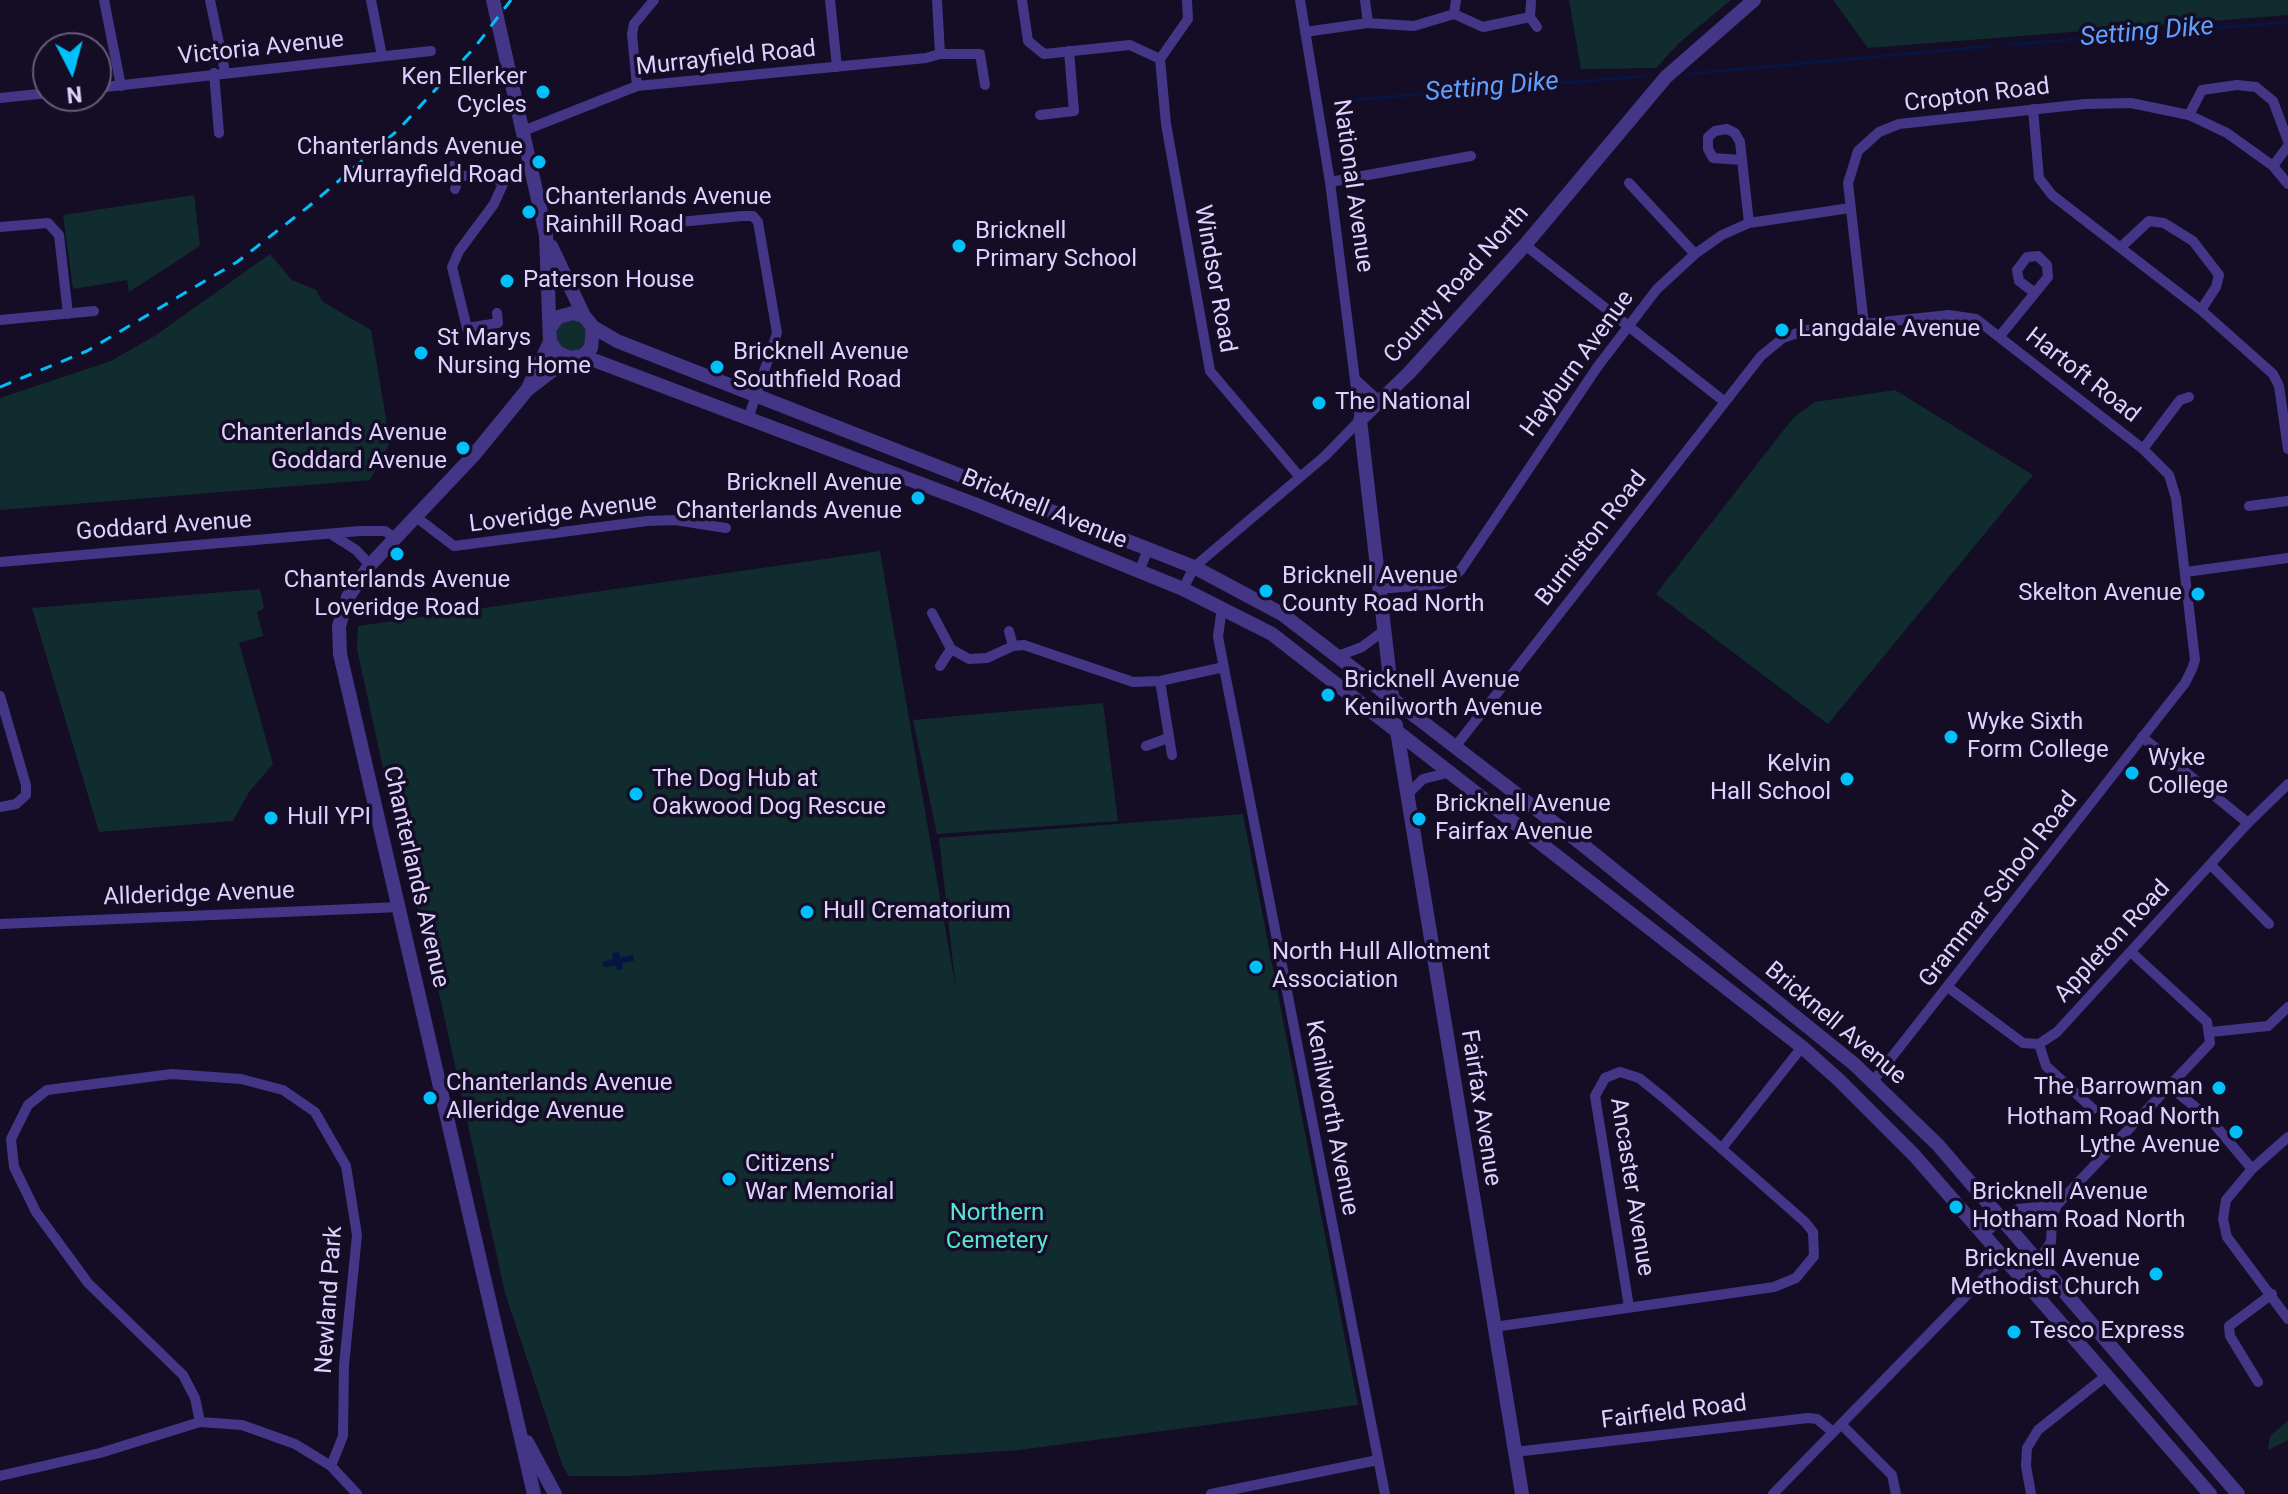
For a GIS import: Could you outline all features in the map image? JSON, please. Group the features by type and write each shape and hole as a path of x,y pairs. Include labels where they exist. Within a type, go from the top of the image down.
{"street":[{"path":"104,0 121,86"},
{"path":"210,0 220,72 219,133"},
{"path":"371,0 382,56"},
{"path":"493,0 546,235 552,325 550,342 557,352 576,357 591,348 588,321 546,235"},
{"path":"637,86 634,24 654,0"},
{"path":"830,0 837,67"},
{"path":"937,0 940,54"},
{"path":"1022,0 1028,41 1034,49 1044,54 1130,45 1160,59 1188,19 1187,0"},
{"name":"National Avenue","path":"1300,0 1330,182 1356,380 1382,632 1397,729"},
{"path":"1365,0 1368,23"},
{"path":"1454,14 1456,0"},
{"name":"County Road North","path":"1183,589 1194,567 1325,456 1380,402 1525,245 1666,77 1754,0"},
{"path":"1531,2 1530,17 1537,27"},
{"path":"1305,32 1368,23 1414,26 1454,14 1483,27 1530,17"},
{"name":"Victoria Avenue","path":"112,87 220,72 431,51"},
{"path":"1040,115 1074,111 1069,51"},
{"name":"Murrayfield Road","path":"523,131 637,86 940,54 980,54 985,85"},
{"name":"Windsor Road","path":"1160,59 1166,124 1210,371 1299,476"},
{"path":"2189,115 2202,90 2237,85 2256,87 2273,101 2288,144 2273,166"},
{"path":"0,98 32,95"},
{"name":"Cropton Road","path":"1864,325 1850,208 1848,183 1851,164 1858,151 1879,132 1899,124 2033,109 2131,103 2189,115 2227,133 2273,166 2288,184"},
{"path":"2033,109 2039,178 2052,195 2201,310 2283,385 2288,449"},
{"path":"1330,182 1471,156"},
{"path":"1741,160 1749,223"},
{"path":"497,313 498,323 467,328 452,267 459,251 494,204 502,182 512,170 531,164"},
{"path":"452,166 459,176"},
{"path":"459,176 486,175 502,182"},
{"path":"455,189 459,176"},
{"path":"1629,183 1695,254"},
{"name":"Hayburn Avenue","path":"1378,589 1441,584 1460,571 1540,449 1627,327 1657,289 1695,254 1722,235 1749,223 1850,208"},
{"path":"669,223 742,216 753,216 758,222 777,333 749,416"},
{"path":"2121,247 2149,221 2164,223 2193,241 2219,275 2216,287 2201,310"},
{"path":"0,227 48,223 59,235 68,314"},
{"path":"1525,245 1725,402"},
{"path":"1999,337 2035,293"},
{"path":"0,320 94,311"},
{"path":"552,325 558,317 573,313 588,321"},
{"name":"Hartoft Road","path":"1761,356 1783,338 1806,330 1949,315 1976,319 2143,449 2169,475 2176,498 2195,660 2185,683"},
{"name":"Bricknell Avenue","path":"588,321 617,341 1194,567 1282,614 1583,845 1873,1081 1938,1145 2238,1494"},
{"name":"Chanterlands Avenue","path":"527,390 550,342"},
{"name":"Burniston Road","path":"1455,747 1761,356"},
{"name":"Bricknell Avenue","path":"576,357 749,416 960,499 1183,589 1272,634 1453,772 1802,1047 1914,1155 2210,1494"},
{"name":"Chanterlands Avenue","path":"534,1494 523,1434 340,654 339,626 348,597 370,565 527,390 576,357"},
{"path":"1356,380 1380,402"},
{"path":"2143,449 2180,400 2189,397"},
{"path":"960,499 969,477"},
{"path":"2249,506 2288,501"},
{"name":"Loveridge Avenue","path":"416,517 454,546 469,547 647,521 675,520 726,528"},
{"name":"Goddard Avenue","path":"0,562 331,534 385,531 396,539"},
{"path":"331,534 356,550 370,565"},
{"path":"1139,572 1148,549"},
{"path":"2186,572 2288,558"},
{"name":"Kenilworth Avenue","path":"1222,607 1218,637 1385,1494"},
{"path":"932,613 951,649 969,659 978,659 1013,646 1050,652 1133,682 1160,681 1224,667"},
{"path":"1272,634 1282,614"},
{"path":"1009,631 1013,646"},
{"path":"1338,656 1362,647 1382,632"},
{"path":"940,666 951,649"},
{"path":"1160,681 1172,755"},
{"name":"Grammar School Road","path":"1873,1081 1949,988 2185,683"},
{"path":"0,696 26,785 26,795 16,804 0,807"},
{"name":"Fairfax Avenue","path":"1397,729 1522,1494"},
{"path":"2142,737 2248,823"},
{"path":"1146,746 1168,738"},
{"path":"1407,795 1423,779 1453,772"},
{"name":"Appleton Road","path":"2039,1044 2057,1032 2212,866 2248,823 2288,784"},
{"path":"2212,866 2269,924"},
{"name":"Allderidge Avenue","path":"0,924 400,907"},
{"path":"2131,952 2207,1022 2211,1038"},
{"path":"1721,985 1734,968"},
{"path":"1949,988 2023,1043 2039,1044 2046,1066 2093,1109"},
{"path":"2020,1274 2038,1261 2051,1242 2057,1205 2211,1038 2268,1026 2288,1007"},
{"path":"1722,1148 1802,1047"},
{"name":"Ancaster Avenue","path":"1494,1327 1774,1287 1796,1278 1814,1256 1813,1232 1805,1222 1639,1078 1620,1072 1605,1078 1596,1091 1629,1307"},
{"name":"Newland Park","path":"200,1422 195,1398 183,1375 88,1283 36,1212 14,1167 11,1139 28,1105 47,1090 172,1074 241,1079 283,1090 315,1112 346,1166 357,1235 344,1365 343,1436 331,1466"},
{"path":"2169,1086 2209,1118 2252,1169"},
{"path":"2288,1137 2252,1169 2226,1200 2223,1219 2227,1237 2288,1319"},
{"path":"1984,1233 2018,1209 2057,1205"},
{"path":"1773,1494 2004,1257"},
{"path":"2258,1382 2230,1336 2229,1326 2272,1294"},
{"path":"2031,1494 2027,1448 2038,1430 2106,1376"},
{"name":"Fairfield Road","path":"1515,1452 1808,1418 1837,1428"},
{"path":"0,1476 100,1453 200,1422 242,1425 295,1444 331,1466 357,1494"},
{"path":"1837,1428 1892,1475 1896,1494"},
{"name":"Chanterlands Avenue","path":"523,1434 555,1494"},
{"path":"1211,1494 1378,1460"}],"green space":[{"path":"1569,0 1731,0 1678,44 1656,68 1581,69"},
{"path":"1833,0 2288,0 2288,15 1868,48"},
{"path":"194,195 200,246 129,292 127,280 73,289 63,215"},
{"path":"270,254 292,280 316,290 323,302 371,330 390,442 370,480 0,510 0,398 111,361 156,335"},
{"path":"572,319 583,324 588,335 583,346 572,351 561,346 556,335 561,324"},
{"path":"1895,390 2033,475 1828,724 1656,594 1793,418 1815,402"},
{"name":"Northern Cemetery","path":"880,551 956,990 939,838 1243,814 1358,1405 1019,1450 630,1476 569,1476 563,1467 505,1293 441,1002 392,809 357,649 358,626"},
{"path":"260,589 264,608 257,612 263,636 239,643 273,764 249,792 233,821 99,832 32,608"},
{"path":"1103,703 1118,821 937,834 913,720"},
{"path":"2288,1421 2288,1440 2268,1450 2270,1436"}],"shaded area":[{"path":"619,952 620,957 633,955 634,961 622,963 623,969 617,970 615,965 604,968 602,962 613,959 612,953"}],"waterway":[{"name":"Setting Dike","path":"2006,45 2288,22"},
{"name":"Setting Dike","path":"1689,74 1991,46"},
{"name":"Setting Dike","path":"1338,101 1646,76"}],"railway":[{"path":"0,387 87,351 237,262 308,207 398,130 475,47 511,0"}],"place":[{"name":"Ken Ellerker Cycles","path":"543,92"},
{"name":"Chanterlands Avenue Murrayfield Road","path":"539,162"},
{"name":"Chanterlands Avenue Rainhill Road","path":"529,212"},
{"name":"Bricknell Primary School","path":"959,246"},
{"name":"Paterson House","path":"507,281"},
{"name":"Langdale Avenue","path":"1782,330"},
{"name":"St Marys Nursing Home","path":"421,353"},
{"name":"Bricknell Avenue Southfield Road","path":"717,367"},
{"name":"The National","path":"1319,403"},
{"name":"Chanterlands Avenue Goddard Avenue","path":"463,448"},
{"name":"Bricknell Avenue Chanterlands Avenue","path":"918,498"},
{"name":"Chanterlands Avenue Loveridge Road","path":"397,554"},
{"name":"Bricknell Avenue County Road North","path":"1266,591"},
{"name":"Skelton Avenue","path":"2198,594"},
{"name":"Bricknell Avenue Kenilworth Avenue","path":"1328,695"},
{"name":"Wyke Sixth Form College","path":"1951,737"},
{"name":"Wyke College","path":"2132,773"},
{"name":"Kelvin Hall School","path":"1847,779"},
{"name":"The Dog Hub at Oakwood Dog Rescue","path":"636,794"},
{"name":"Hull YPI","path":"271,818"},
{"name":"Bricknell Avenue Fairfax Avenue","path":"1419,819"},
{"name":"Hull Crematorium","path":"807,912"},
{"name":"North Hull Allotment Association","path":"1256,967"},
{"name":"The Barrowman","path":"2219,1088"},
{"name":"Chanterlands Avenue Alleridge Avenue","path":"430,1098"},
{"name":"Hotham Road North Lythe Avenue","path":"2236,1132"},
{"name":"Citizens' War Memorial","path":"729,1179"},
{"name":"Bricknell Avenue Hotham Road North","path":"1956,1207"},
{"name":"Bricknell Avenue Methodist Church","path":"2156,1274"},
{"name":"Tesco Express","path":"2014,1332"}]}
